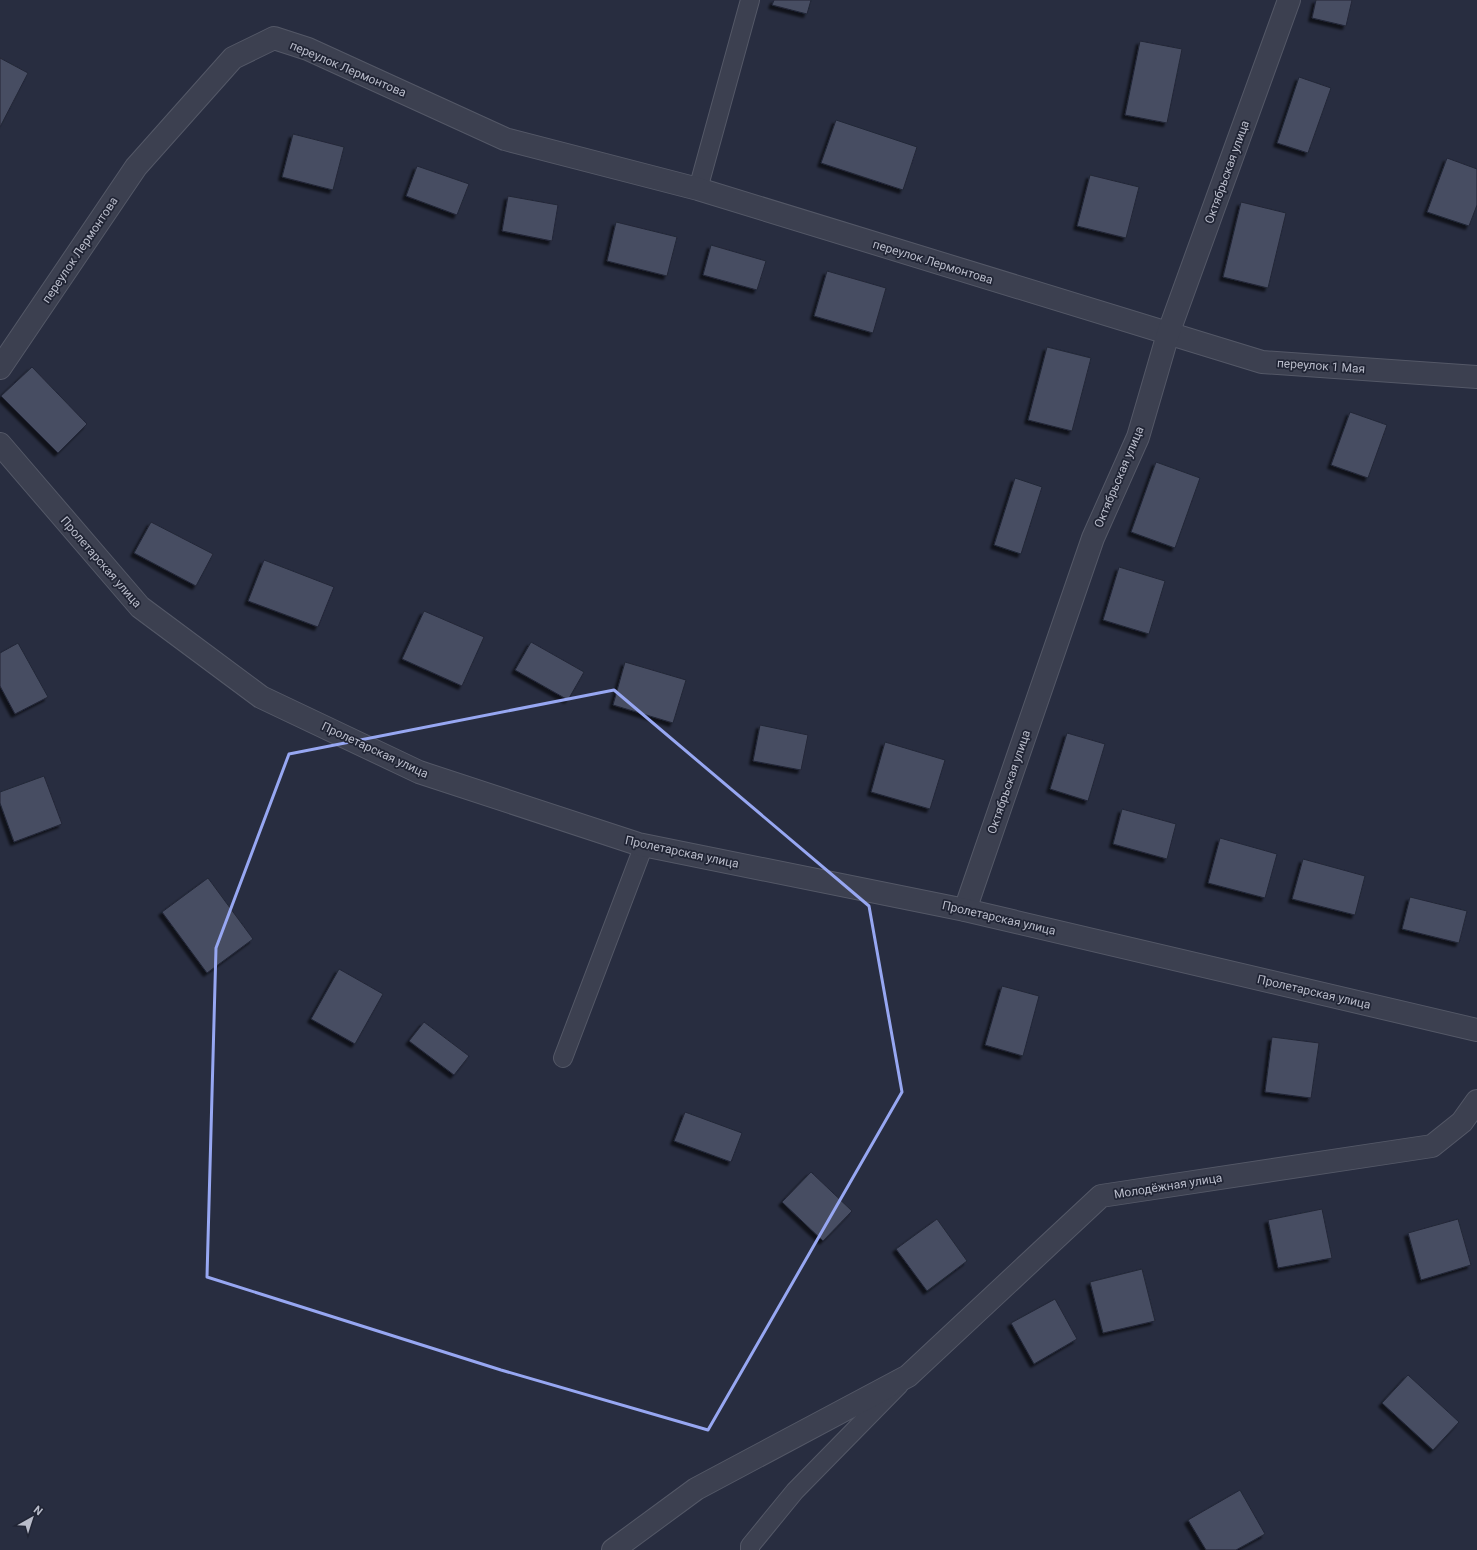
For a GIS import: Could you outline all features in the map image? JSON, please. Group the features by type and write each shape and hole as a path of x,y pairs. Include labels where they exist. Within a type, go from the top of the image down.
{"street":[{"name":"Октябрьская улица","path":"965,910 1093,538 1138,437 1168,334 1290,0"},
{"name":"переулок Лермонтова","path":"0,368 136,167 233,58 274,38 308,49 505,139 698,189 1168,334"},
{"name":"переулок 1 Мая","path":"1168,334 1262,362 1477,377"},
{"name":"Пролетарская улица","path":"0,444 140,608 261,697 419,772 644,845 965,910 1477,1030"},
{"name":"Молодёжная улица","path":"613,1550 696,1489 908,1376 1101,1196 1432,1146 1462,1122 1477,1101"}],"lane":[{"path":"698,189 750,0"},
{"path":"563,1058 644,845"},
{"path":"750,1550 750,1546 795,1490 908,1376"}],"highlighted area":[{"path":"614,690 869,906 902,1092 708,1430 501,1370 207,1277 216,948 289,754"}],"building":[{"path":"774,0 811,0 807,14 772,5"},
{"path":"1316,0 1352,0 1346,26 1312,18"},
{"path":"1140,41 1182,49 1167,123 1125,115"},
{"path":"0,58 28,73 0,127"},
{"path":"1299,77 1331,88 1308,153 1277,143"},
{"path":"836,120 917,147 903,190 821,163"},
{"path":"293,134 344,147 333,190 282,177"},
{"path":"1447,158 1477,169 1477,205 1469,226 1427,212"},
{"path":"417,166 469,184 457,215 406,196"},
{"path":"1090,175 1139,187 1126,238 1077,226"},
{"path":"508,196 558,205 552,241 502,231"},
{"path":"1241,202 1286,213 1268,288 1223,277"},
{"path":"616,222 677,237 667,276 607,261"},
{"path":"711,245 766,261 757,290 703,275"},
{"path":"827,271 886,288 873,333 814,316"},
{"path":"1047,347 1091,358 1072,431 1028,420"},
{"path":"32,367 87,424 58,453 1,396"},
{"path":"1350,412 1387,425 1368,478 1331,465"},
{"path":"1156,462 1200,478 1175,548 1131,532"},
{"path":"1015,478 1042,487 1021,554 994,545"},
{"path":"151,522 213,554 196,586 134,553"},
{"path":"264,560 334,587 318,627 248,601"},
{"path":"1119,567 1165,581 1149,634 1103,620"},
{"path":"424,611 484,637 462,686 402,659"},
{"path":"531,642 584,672 568,700 515,670"},
{"path":"18,643 48,697 15,714 0,686 0,653"},
{"path":"625,662 686,680 673,723 613,705"},
{"path":"760,725 808,735 801,770 753,761"},
{"path":"1067,733 1105,744 1088,801 1050,789"},
{"path":"885,742 945,760 930,809 871,792"},
{"path":"44,776 62,824 14,842 0,803 0,792"},
{"path":"1122,809 1176,824 1167,859 1113,844"},
{"path":"1220,838 1277,854 1265,898 1208,883"},
{"path":"1303,859 1365,876 1355,915 1292,899"},
{"path":"208,878 253,939 207,973 162,912"},
{"path":"1410,897 1467,911 1459,943 1402,929"},
{"path":"339,969 383,994 355,1044 311,1019"},
{"path":"1002,986 1039,996 1023,1056 985,1045"},
{"path":"424,1022 469,1056 454,1075 409,1041"},
{"path":"1272,1037 1319,1043 1311,1098 1265,1092"},
{"path":"685,1112 742,1133 731,1162 674,1141"},
{"path":"811,1172 852,1211 823,1241 782,1202"},
{"path":"1322,1209 1332,1258 1278,1268 1268,1220"},
{"path":"937,1219 967,1261 927,1291 896,1249"},
{"path":"1458,1219 1471,1265 1421,1280 1408,1233"},
{"path":"1142,1269 1155,1321 1103,1333 1090,1282"},
{"path":"1055,1299 1077,1339 1034,1364 1011,1323"},
{"path":"1408,1375 1459,1422 1433,1450 1382,1403"},
{"path":"1240,1490 1265,1534 1236,1550 1206,1550 1188,1520"}]}
